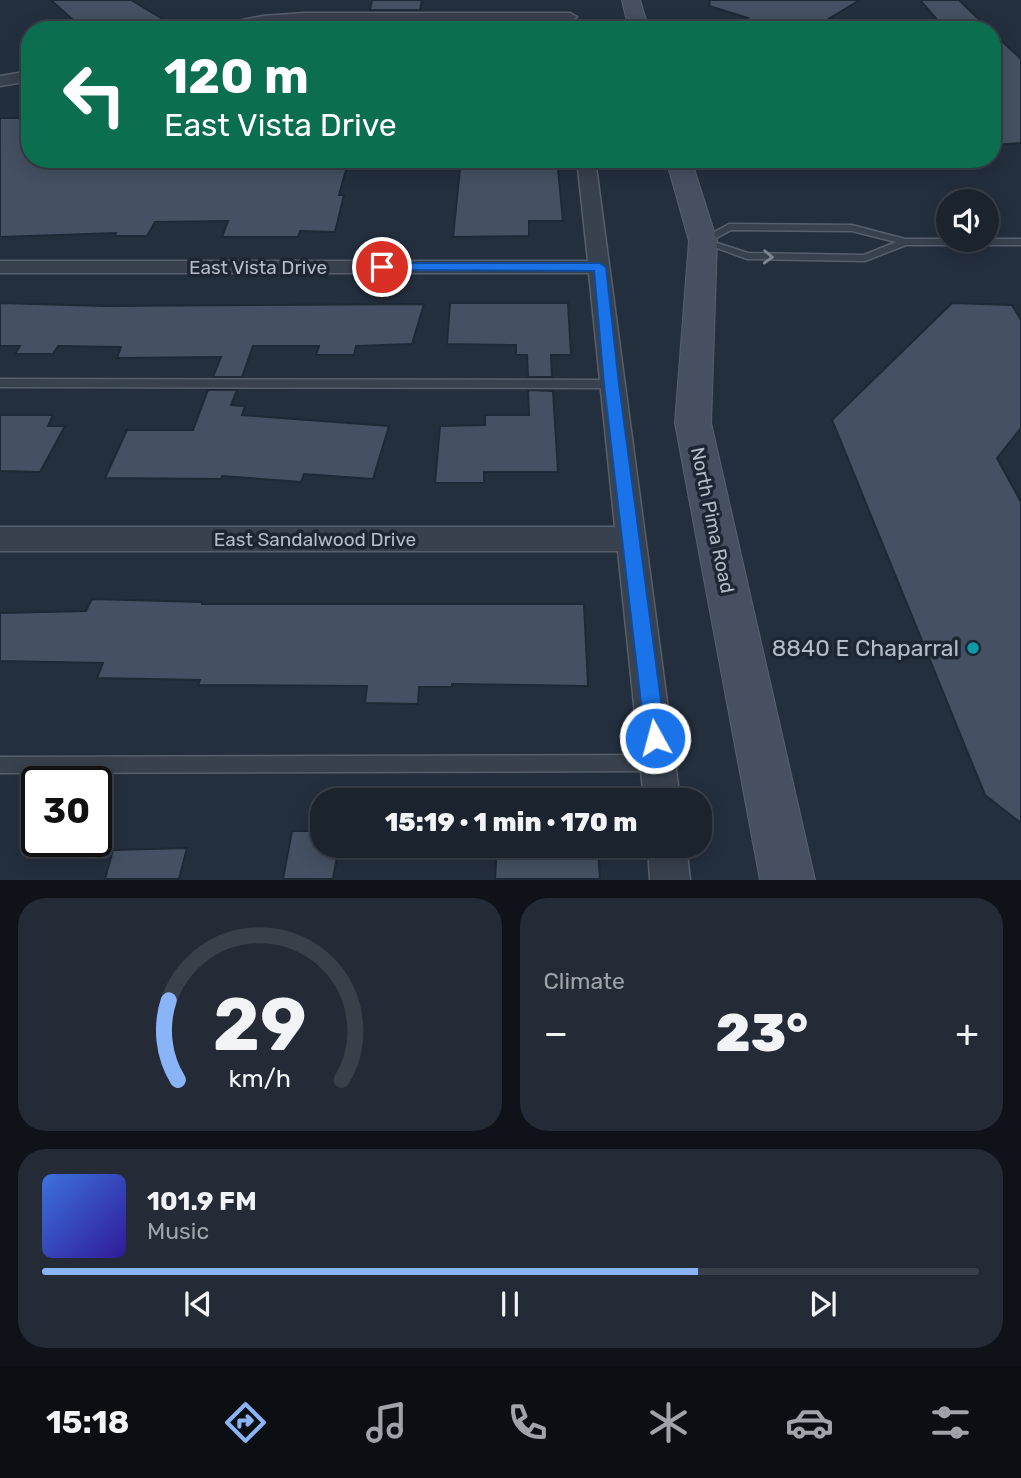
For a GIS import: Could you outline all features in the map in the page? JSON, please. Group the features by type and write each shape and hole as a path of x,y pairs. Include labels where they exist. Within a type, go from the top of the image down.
{"main road":[{"path":"631,0 637,21"},
{"name":"North Pima Road","path":"681,168 703,241 693,423 788,880"}],"street":[{"path":"568,0 571,21"},
{"path":"258,21 304,18 464,21"},
{"path":"0,81 21,78"},
{"path":"587,168 661,788"},
{"name":"East Vista Drive","path":"0,267 600,267"},
{"name":"East Sandalwood Drive","path":"0,539 630,539"},
{"path":"668,858 670,880"}],"lane":[{"path":"703,241 729,227 742,227 852,228 905,242 1021,242"},
{"path":"703,241 747,256 866,258 905,242"},
{"path":"0,383 611,384"},
{"path":"0,765 658,764"}],"building":[{"path":"51,0 131,0 166,21 74,21"},
{"path":"372,0 422,0 420,10 370,10"},
{"path":"710,0 860,0 825,21 742,21 748,18 709,6"},
{"path":"920,0 959,0 981,21 938,21"},
{"path":"1001,40 1021,59 1021,143 1001,144"},
{"path":"0,118 21,118 21,168 346,168 339,195 344,195 335,232 300,231 298,237 222,237 228,221 155,222 147,236 115,236 116,233 0,237"},
{"path":"460,168 558,168 563,221 529,221 529,236 453,237"},
{"path":"0,303 105,306 424,304 412,344 356,346 354,355 316,355 319,346 253,346 242,377 213,377 221,357 117,358 121,347 58,346 53,354 15,354 20,346 0,346"},
{"path":"450,303 568,303 571,355 551,355 552,377 528,377 527,355 516,355 516,345 447,344"},
{"name":"8840 E Chaparral","path":"952,303 1012,305 1021,320 1021,428 997,458 1021,502 1021,823 985,795 832,420"},
{"path":"208,390 237,390 231,405 245,406 242,415 389,426 373,479 304,474 301,482 222,476 221,479 105,478 127,430 193,430"},
{"path":"528,390 553,391 558,472 484,472 484,483 435,483 440,426 485,425 485,415 529,415"},
{"path":"0,415 53,415 48,426 65,426 40,472 0,471"},
{"path":"92,599 202,604 584,604 588,686 452,684 452,687 419,687 418,704 365,703 367,686 198,685 200,680 97,678 103,663 0,661 0,613 86,611"},
{"path":"292,831 310,831 310,858 337,858 333,879 283,879"},
{"path":"187,848 179,879 105,879 113,850"},
{"path":"496,858 599,858 600,879 495,879"}],"place":[{"name":"8840 E Chaparral","path":"973,648"}],"route":[{"path":"382,267 600,267 611,384 655,738"}]}
